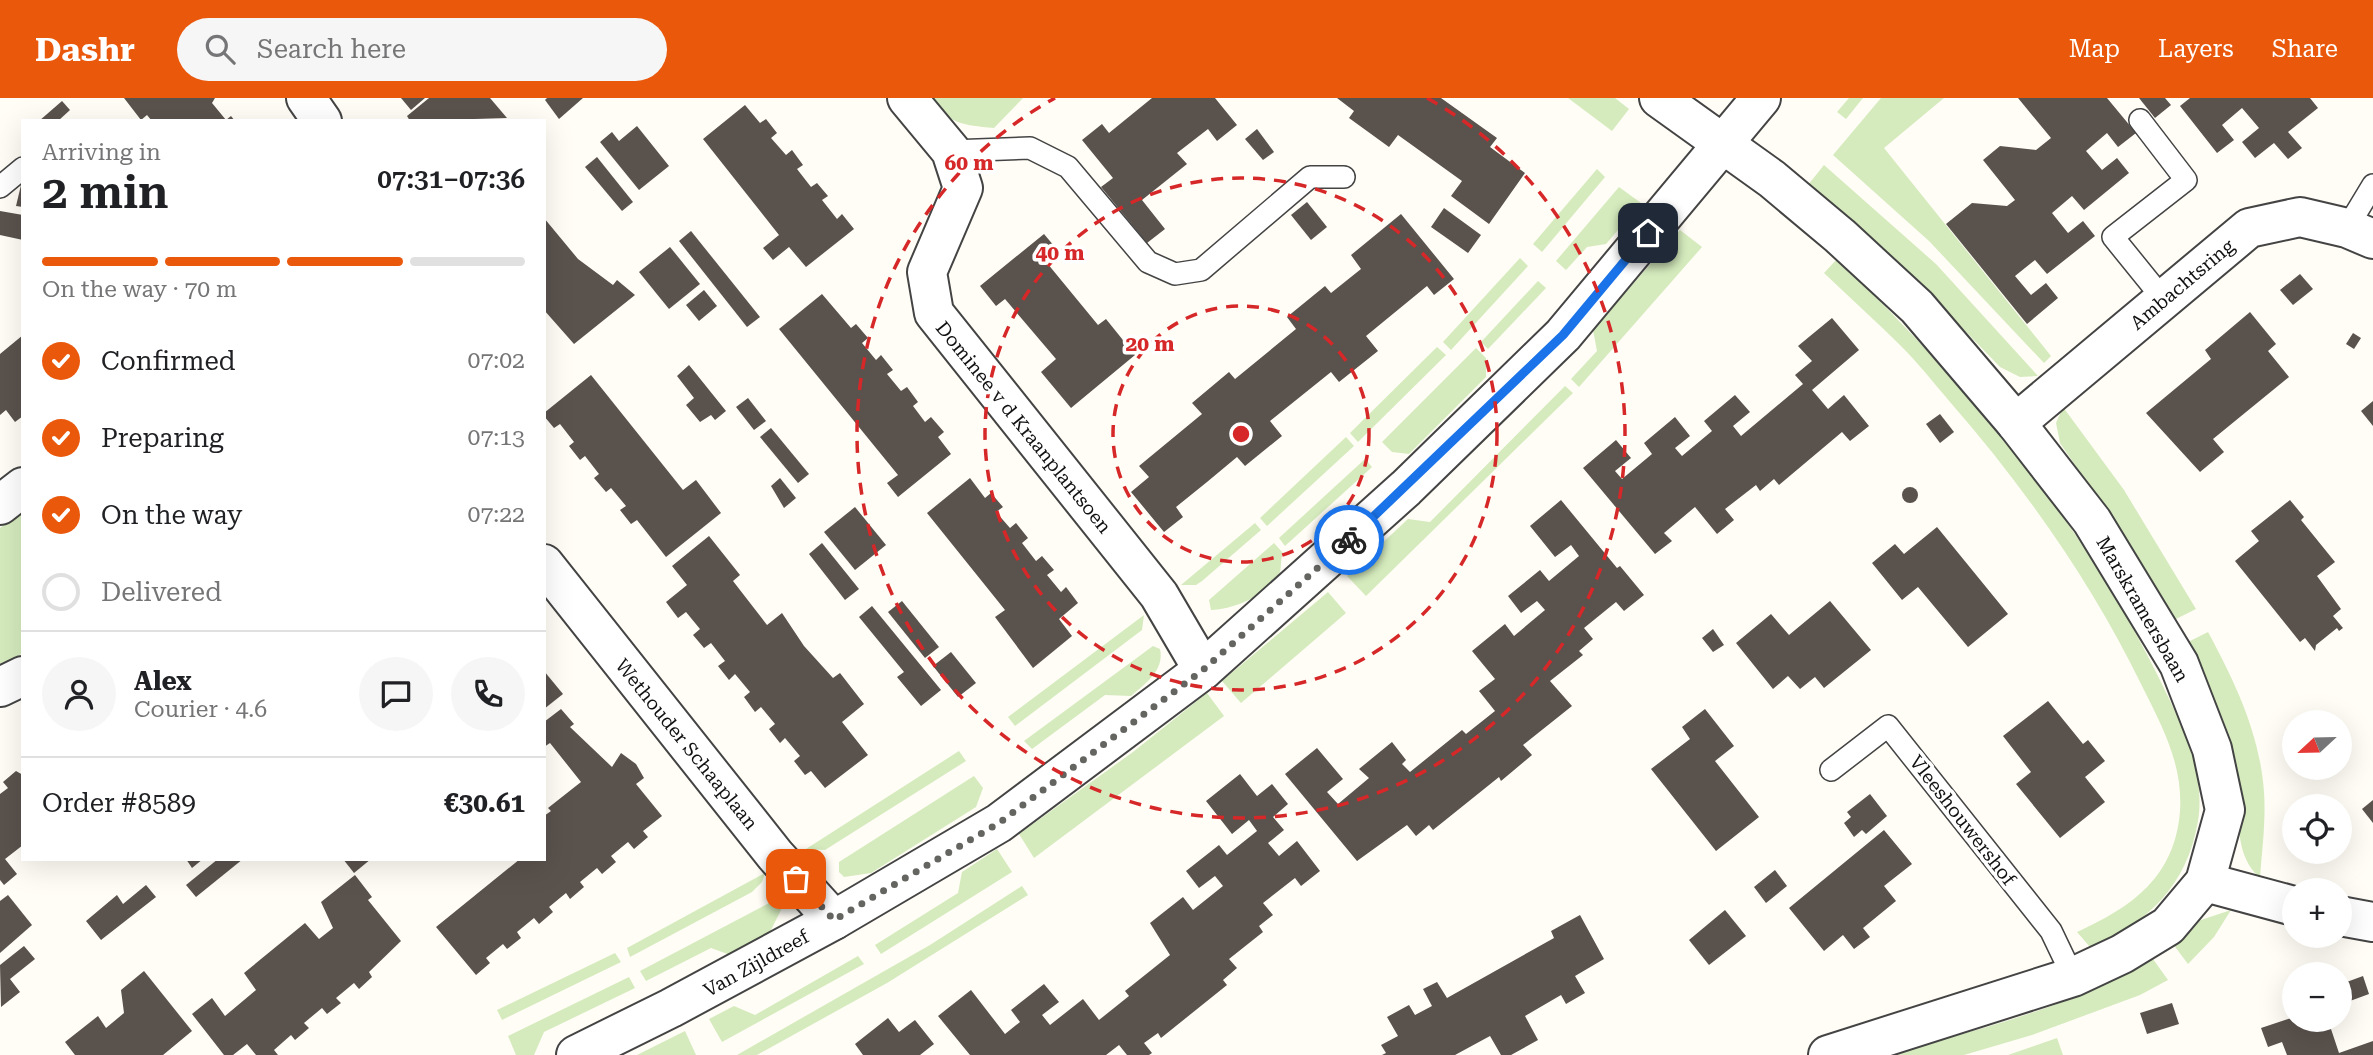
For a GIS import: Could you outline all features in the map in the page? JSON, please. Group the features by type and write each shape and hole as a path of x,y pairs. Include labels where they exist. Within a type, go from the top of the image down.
{"street":[{"path":"306,98 321,119"},
{"name":"Dominee v d Kraanplantsoen","path":"907,98 951,151 963,188 927,272 933,313 1159,595 1203,670"},
{"name":"Marskramersbaan","path":"1660,98 1772,179 1917,307 2016,423 2092,521 2179,664 2212,749 2225,810 2205,882 2168,926 2122,954 2073,977 1828,1055"},
{"name":"Van Zijldreef","path":"576,1055 671,1009 834,920 999,823 1203,670 1406,488 1563,335 1761,98"},
{"name":"Ambachtsring","path":"2016,423 2249,228 2301,217 2360,234"},
{"path":"0,506 21,489"},
{"name":"Wethouder Schaaplaan","path":"546,567 775,855 834,920"},
{"path":"0,687 21,677"},
{"path":"2205,882 2282,903"},
{"path":"2352,918 2373,922"}],"lane":[{"path":"2140,120 2186,180 2113,237 2164,300"},
{"path":"951,151 1030,148 1068,167 1148,262 1175,274 1201,270 1310,177 1344,177"},
{"path":"0,187 21,170"},
{"path":"2360,234 2373,186"},
{"name":"Vleeshouwershof","path":"1831,770 1888,726 2051,931 2073,977"}],"green space":[{"path":"928,98 1023,98 994,128 957,122"},
{"path":"1568,98 1615,98 1629,109 1612,131"},
{"path":"1849,98 1863,98 1846,119 1837,112"},
{"path":"1881,98 1944,98 1884,148 2051,356 2044,363 1929,241 1833,155"},
{"path":"1824,165 1936,264 2038,376 2020,377 2000,367 1908,272 1808,185"},
{"path":"1597,169 1605,177 1542,252 1533,244"},
{"path":"1619,187 1641,203 1606,244 1587,247 1566,270 1556,261"},
{"path":"1680,230 1702,247 1579,387 1571,379 1597,351 1593,330"},
{"path":"1520,258 1528,266 1451,350 1443,342"},
{"path":"1837,259 1932,355 2017,455 2057,508 2094,562 2128,620 2160,680 2190,748 2200,802 2193,844 2185,865 2162,899 2147,914 2090,947 2077,932 2116,912 2132,900 2160,872 2170,854 2180,811 2180,794 2170,746 2101,610 2031,502 1920,366 1824,273"},
{"path":"1538,281 1546,288 1488,349 1481,342"},
{"path":"1437,347 1446,355 1358,442 1350,433"},
{"path":"1476,348 1486,358 1486,377 1409,454 1392,452 1382,442"},
{"path":"1565,386 1573,393 1366,596 1347,576 1408,519 1430,522"},
{"path":"2063,407 2124,490 2196,609 2174,620 2060,443 2056,423"},
{"path":"1346,437 1354,446 1267,526 1260,518"},
{"path":"1365,459 1372,467 1285,546 1279,538"},
{"path":"21,511 21,654 0,665 0,528"},
{"path":"1255,523 1261,530 1202,581 1196,585 1181,585"},
{"path":"1274,543 1283,553 1280,573 1273,582 1249,600 1211,610 1209,600"},
{"path":"1328,592 1346,613 1241,703 1222,681"},
{"path":"1144,615 1142,630 1015,726 1008,717"},
{"path":"2208,632 2245,709 2262,771 2264,835 2260,878 2245,858 2242,846 2238,783 2232,746 2211,693 2186,643"},
{"path":"1153,646 1160,649 1160,664 1153,676 1131,696 1105,695 1032,749 1024,741"},
{"path":"1207,693 1224,716 1034,858 1019,834 1133,752"},
{"path":"959,751 966,761 825,850 806,849"},
{"path":"974,776 983,788 976,807 871,873 844,877 839,872 839,862"},
{"path":"997,849 1012,872 881,954 875,945 958,893 962,872"},
{"path":"765,873 762,882 752,892 630,957 627,948"},
{"path":"1022,886 1028,895 887,983 757,1055 737,1055 930,945"},
{"path":"773,901 782,908 768,936 733,956 711,948 646,981 640,971"},
{"path":"2231,910 2214,937 2188,964 2173,944 2201,920"},
{"path":"615,953 621,962 502,1020 497,1010"},
{"path":"858,956 864,964 722,1042 709,1019 734,1006 755,1015"},
{"path":"2153,959 2168,980 2140,995 2032,1035 1964,1055 1892,1055 2059,1003 2123,976"},
{"path":"629,977 635,988 544,1032 534,1055 516,1055 508,1036"},
{"path":"685,1031 696,1055 637,1055"},
{"path":"2057,1038 2063,1055 2008,1055"}],"building":[{"path":"124,98 215,98 212,103 225,119 150,119 147,115 140,119"},
{"path":"401,98 425,98 411,110"},
{"path":"429,98 490,98 507,118 409,119 407,116"},
{"path":"583,98 559,119 545,100"},
{"path":"1152,98 1215,98 1237,125 1217,141 1208,129 1177,153 1187,164 1142,200 1165,229 1147,243 1101,187 1113,178 1082,140 1102,124 1109,133"},
{"path":"1337,98 1441,98 1497,138 1490,147 1525,173 1489,224 1451,196 1462,181 1398,135 1389,147 1349,118 1354,111"},
{"path":"2018,98 2107,98 2136,133 2118,147 2107,133 2086,151 2102,170 2117,158 2129,173 2084,210 2072,196 2052,213 2068,233 2083,221 2095,236 2047,274 2035,260 2015,276 2031,295 2046,283 2058,298 2027,324 1946,224 1972,203 2007,206 2015,200 1983,160 2000,146 2036,150 2051,138"},
{"path":"2139,98 2165,98 2171,105 2155,118"},
{"path":"2190,98 2310,98 2318,108 2288,132 2302,148 2288,159 2274,143 2255,158 2242,142 2259,128 2242,108 2222,125 2234,140 2217,153 2180,106"},
{"path":"62,101 70,110 60,119 41,119"},
{"path":"745,105 760,123 766,119 777,133 771,138 786,155 792,150 803,165 797,169 811,187 817,183 828,196 822,200 837,219 842,214 854,229 806,267 789,247 773,260 763,248 779,235 703,139"},
{"path":"637,126 669,166 639,190 600,142 612,132 619,141"},
{"path":"1257,129 1274,152 1263,160 1245,139"},
{"path":"597,157 633,202 622,211 585,167"},
{"path":"21,185 21,207 16,206"},
{"path":"1307,202 1327,227 1311,240 1291,215"},
{"path":"1444,208 1481,235 1468,253 1431,227"},
{"path":"0,211 21,215 21,240 0,235"},
{"path":"1401,214 1454,279 1434,295 1427,286 1366,336 1378,351 1339,382 1331,372 1270,421 1282,436 1245,466 1237,457 1176,507 1183,517 1164,532 1131,492 1149,477 1139,466 1202,414 1192,403 1229,372 1235,379 1296,329 1287,317 1325,286 1331,293 1361,269 1351,255"},
{"path":"546,220 578,259 613,285 617,280 635,295 574,344 546,312"},
{"path":"691,231 760,317 747,327 679,241"},
{"path":"1044,234 1060,253 1047,263 1098,325 1106,319 1135,355 1071,408 1041,372 1056,359 1005,299 996,306 980,286"},
{"path":"670,247 700,284 669,309 639,272"},
{"path":"2300,274 2313,289 2293,305 2280,290"},
{"path":"704,290 717,306 699,321 686,305"},
{"path":"822,294 851,328 856,324 868,338 862,343 876,360 881,355 893,370 887,374 901,391 907,387 918,402 913,406 925,422 931,417 944,432 938,437 951,454 898,497 887,483 898,475 779,329"},
{"path":"2250,312 2276,344 2268,351 2289,377 2213,439 2224,452 2200,472 2146,413 2211,359 2205,350"},
{"path":"1832,318 1859,350 1812,390 1828,409 1844,395 1869,426 1850,441 1842,432 1779,485 1774,479 1760,491 1756,485 1725,509 1734,520 1717,534 1695,507 1664,533 1672,541 1655,554 1583,468 1616,440 1631,458 1615,471 1622,479 1652,454 1644,443 1675,417 1690,436 1675,448 1682,456 1712,431 1704,421 1735,395 1750,412 1733,426 1741,436 1803,384 1795,375 1812,361 1798,346"},
{"path":"2353,333 2361,338 2354,349 2346,344"},
{"path":"21,337 21,418 15,422 6,410 0,415 0,354"},
{"path":"689,365 726,411 715,420 711,415 700,422 686,405 694,398 677,376"},
{"path":"591,375 683,490 696,480 721,513 666,557 637,520 631,524 620,510 626,506 611,488 606,492 594,478 599,474 585,456 580,460 569,446 574,442 560,424 554,428 546,418 546,411"},
{"path":"748,398 766,421 754,430 736,407"},
{"path":"2373,401 2373,426 2361,411"},
{"path":"1940,414 1954,432 1940,443 1926,424"},
{"path":"771,428 809,474 798,483 760,437"},
{"path":"780,478 796,498 784,508 771,486"},
{"path":"970,478 985,498 991,493 1003,507 996,512 1010,528 1016,523 1028,538 1022,543 1036,561 1042,556 1054,570 1047,575 1061,592 1066,587 1078,603 1059,619 1072,636 1033,668 995,617 1005,610 927,513"},
{"path":"1907,487 1913,487 1918,495 1916,501 1907,503 1902,498 1902,492"},
{"path":"1561,500 1617,568 1620,566 1644,595 1624,611 1616,602 1584,628 1593,639 1579,651 1583,655 1550,681 1572,706 1523,745 1532,755 1501,781 1499,777 1433,830 1429,825 1416,836 1407,825 1357,861 1285,774 1317,748 1343,779 1327,792 1338,804 1369,778 1359,769 1392,742 1406,760 1402,764 1410,772 1462,730 1466,734 1495,711 1479,691 1495,679 1472,651 1505,624 1514,636 1545,610 1537,601 1521,613 1508,596 1540,570 1549,581 1579,556 1571,545 1555,557 1530,526"},
{"path":"2290,500 2304,517 2301,520 2335,562 2317,576 2341,609 2333,616 2343,628 2339,631 2337,628 2316,645 2315,651 2305,638 2300,642 2235,561 2259,541 2251,531"},
{"path":"855,507 886,545 855,570 824,532"},
{"path":"1937,527 2008,614 1968,647 1918,587 1902,600 1872,563 1895,544 1904,554"},
{"path":"709,536 740,575 733,581 767,625 782,613 804,646 833,678 840,673 864,704 842,722 868,755 825,788 811,771 805,775 794,761 800,756 785,738 780,743 769,729 775,724 761,707 755,712 744,697 750,692 735,674 729,680 718,666 725,661 711,643 704,648 693,635 700,629 686,612 678,618 666,602 687,585 672,566"},
{"path":"822,543 859,589 845,600 809,554"},
{"path":"902,601 939,647 925,658 888,612"},
{"path":"1830,601 1871,650 1824,688 1815,677 1800,689 1788,676 1773,689 1736,643 1771,614 1789,635"},
{"path":"872,606 941,690 921,706 897,677 904,672 859,617"},
{"path":"1713,629 1724,645 1713,652 1702,638"},
{"path":"951,652 976,683 958,697 933,666"},
{"path":"546,673 563,694 546,707"},
{"path":"2048,701 2083,744 2088,740 2105,761 2085,777 2105,802 2060,838 2016,784 2031,772 2003,736"},
{"path":"561,709 574,724 570,727 612,767 621,753 636,764 644,778 636,784 662,816 643,831 648,837 634,849 628,842 611,856 616,862 602,874 597,868 580,882 584,887 570,899 566,893 549,907 553,912 539,924 534,918 517,932 521,938 507,949 503,944 486,958 490,963 476,975 436,927 518,861 546,861 546,815 551,811 548,808 581,782 550,743 546,746 546,720"},
{"path":"1705,709 1734,746 1715,761 1759,817 1716,851 1651,769 1690,739 1682,727"},
{"path":"16,771 21,774 21,847 5,859 17,874 4,885 0,880 0,794 8,788 3,782"},
{"path":"1240,774 1257,796 1272,784 1288,804 1273,817 1284,830 1268,843 1279,856 1297,841 1320,871 1301,886 1295,878 1263,903 1273,915 1259,926 1263,932 1229,959 1237,968 1223,980 1227,985 1161,1038 1158,1033 1144,1043 1152,1053 1149,1055 1127,1055 1119,1045 1106,1055 970,1055 938,1016 971,990 1005,1034 1020,1022 1011,1010 1044,984 1059,1002 1042,1015 1050,1025 1083,999 1099,1020 1129,996 1125,991 1170,955 1150,923 1183,897 1193,910 1223,886 1215,876 1199,888 1186,871 1219,845 1227,855 1257,831 1249,820 1232,834 1206,801"},
{"path":"1870,794 1887,816 1866,834 1862,830 1854,837 1844,823 1851,817 1847,812"},
{"path":"2373,800 2373,823 2362,809"},
{"path":"1884,830 1912,864 1884,886 1896,901 1863,928 1870,937 1854,949 1843,935 1824,951 1789,908"},
{"path":"187,861 201,861 192,868"},
{"path":"216,861 241,861 196,897 186,885"},
{"path":"345,861 369,861 354,873"},
{"path":"1775,870 1787,886 1766,903 1754,887"},
{"path":"355,875 372,897 368,900 401,941 369,972 372,977 359,989 354,983 336,998 341,1003 327,1014 322,1008 304,1023 309,1028 295,1040 291,1035 274,1050 278,1055 256,1055 247,1044 233,1055 224,1055 192,1014 212,998 225,1016 256,990 244,973 305,923 319,939 333,928 321,902"},
{"path":"146,885 156,897 101,940 86,921 117,895 123,904"},
{"path":"8,895 32,925 0,953 0,901"},
{"path":"1725,910 1746,936 1709,965 1689,940"},
{"path":"1580,915 1604,959 1575,976 1585,993 1566,1004 1561,995 1525,1016 1538,1040 1511,1055 1501,1055 1490,1036 1455,1055 1382,1055 1386,1053 1381,1045 1398,1036 1387,1017 1409,1005 1415,1015 1432,1006 1423,989 1437,982 1447,998 1554,938 1551,931"},
{"path":"24,946 35,959 10,979 20,992 1,1007 0,965"},
{"path":"144,971 192,1031 163,1055 75,1055 65,1042 98,1016 106,1028 124,1013 121,990"},
{"path":"2363,976 2369,994 2352,1000 2352,980"},
{"path":"2172,1003 2179,1024 2147,1034 2140,1013"},
{"path":"888,1018 899,1032 915,1020 934,1044 920,1055 863,1055 855,1044"},
{"path":"2282,1021 2282,1032 2332,1032 2339,1053 2373,1041 2373,1055 2287,1055 2282,1042 2268,1047 2261,1028"}],"way so far":[{"path":"796,879 834,920 999,823 1203,670 1349,540"}],"route":[{"path":"1349,540 1563,335 1648,233"}]}
